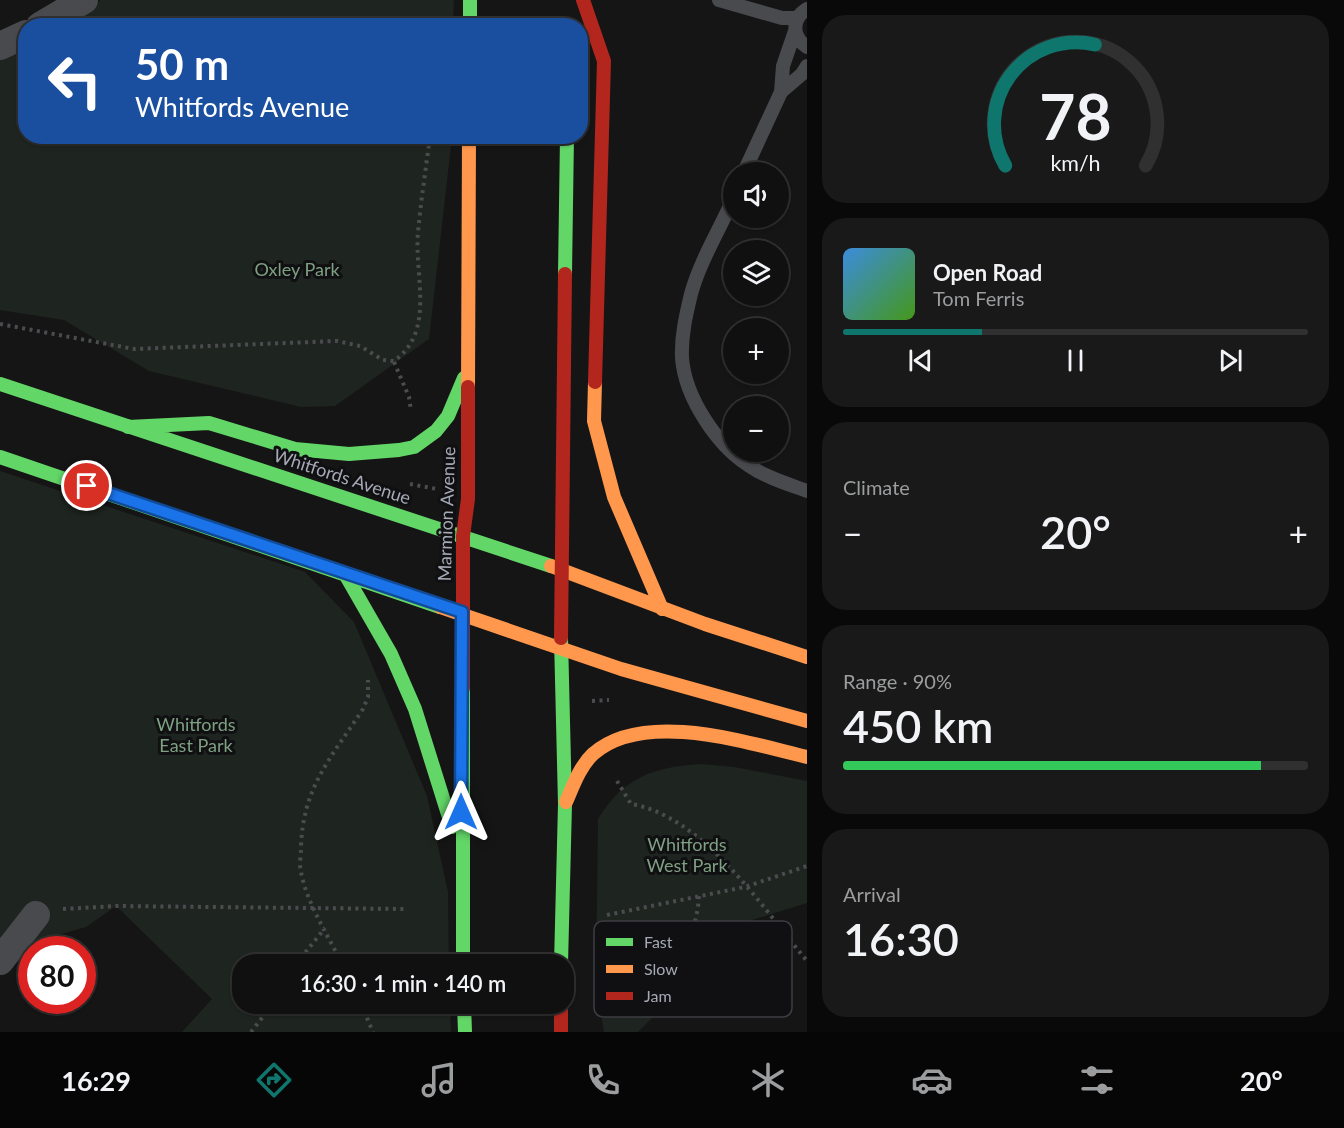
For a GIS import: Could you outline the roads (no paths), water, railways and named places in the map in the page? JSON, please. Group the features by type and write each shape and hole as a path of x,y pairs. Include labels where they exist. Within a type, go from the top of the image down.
{"main road":[{"path":"470,0 470,18"},
{"path":"583,0 604,61 594,420 614,497 662,609"},
{"name":"Marmion Avenue","path":"463,954 462,612 463,536 468,499 469,144"},
{"path":"561,954 565,804 561,649 567,144"},
{"path":"128,427 209,423 295,449 349,454 399,450 414,447 436,431 448,416 469,368"},
{"name":"Whitfords Avenue","path":"0,384 463,536 562,570 662,609 807,657"},
{"path":"0,457 462,612 621,669 807,721"},
{"path":"345,574 391,654 415,710 461,855"},
{"path":"565,804 581,771 594,754 611,741 626,736 694,732 807,757"},
{"path":"464,1014 465,1032"},
{"path":"561,1014 561,1032"}],"street":[{"path":"54,18 84,0"},
{"path":"0,46 18,38"},
{"path":"0,961 36,915"}],"lane":[{"path":"719,0 783,18 800,19"},
{"path":"800,19 800,41 807,47"},
{"path":"749,162 781,92 783,66 800,19"},
{"path":"781,92 802,74 807,66"},
{"path":"723,222 692,292 682,334 682,360 687,382 700,408 727,447 748,465 807,491"}],"park label":[{"name":"Oxley Park","path":"297,270"},
{"name":"Whitfords East Park","path":"196,735"},
{"name":"Whitfords West Park","path":"687,855"}]}
